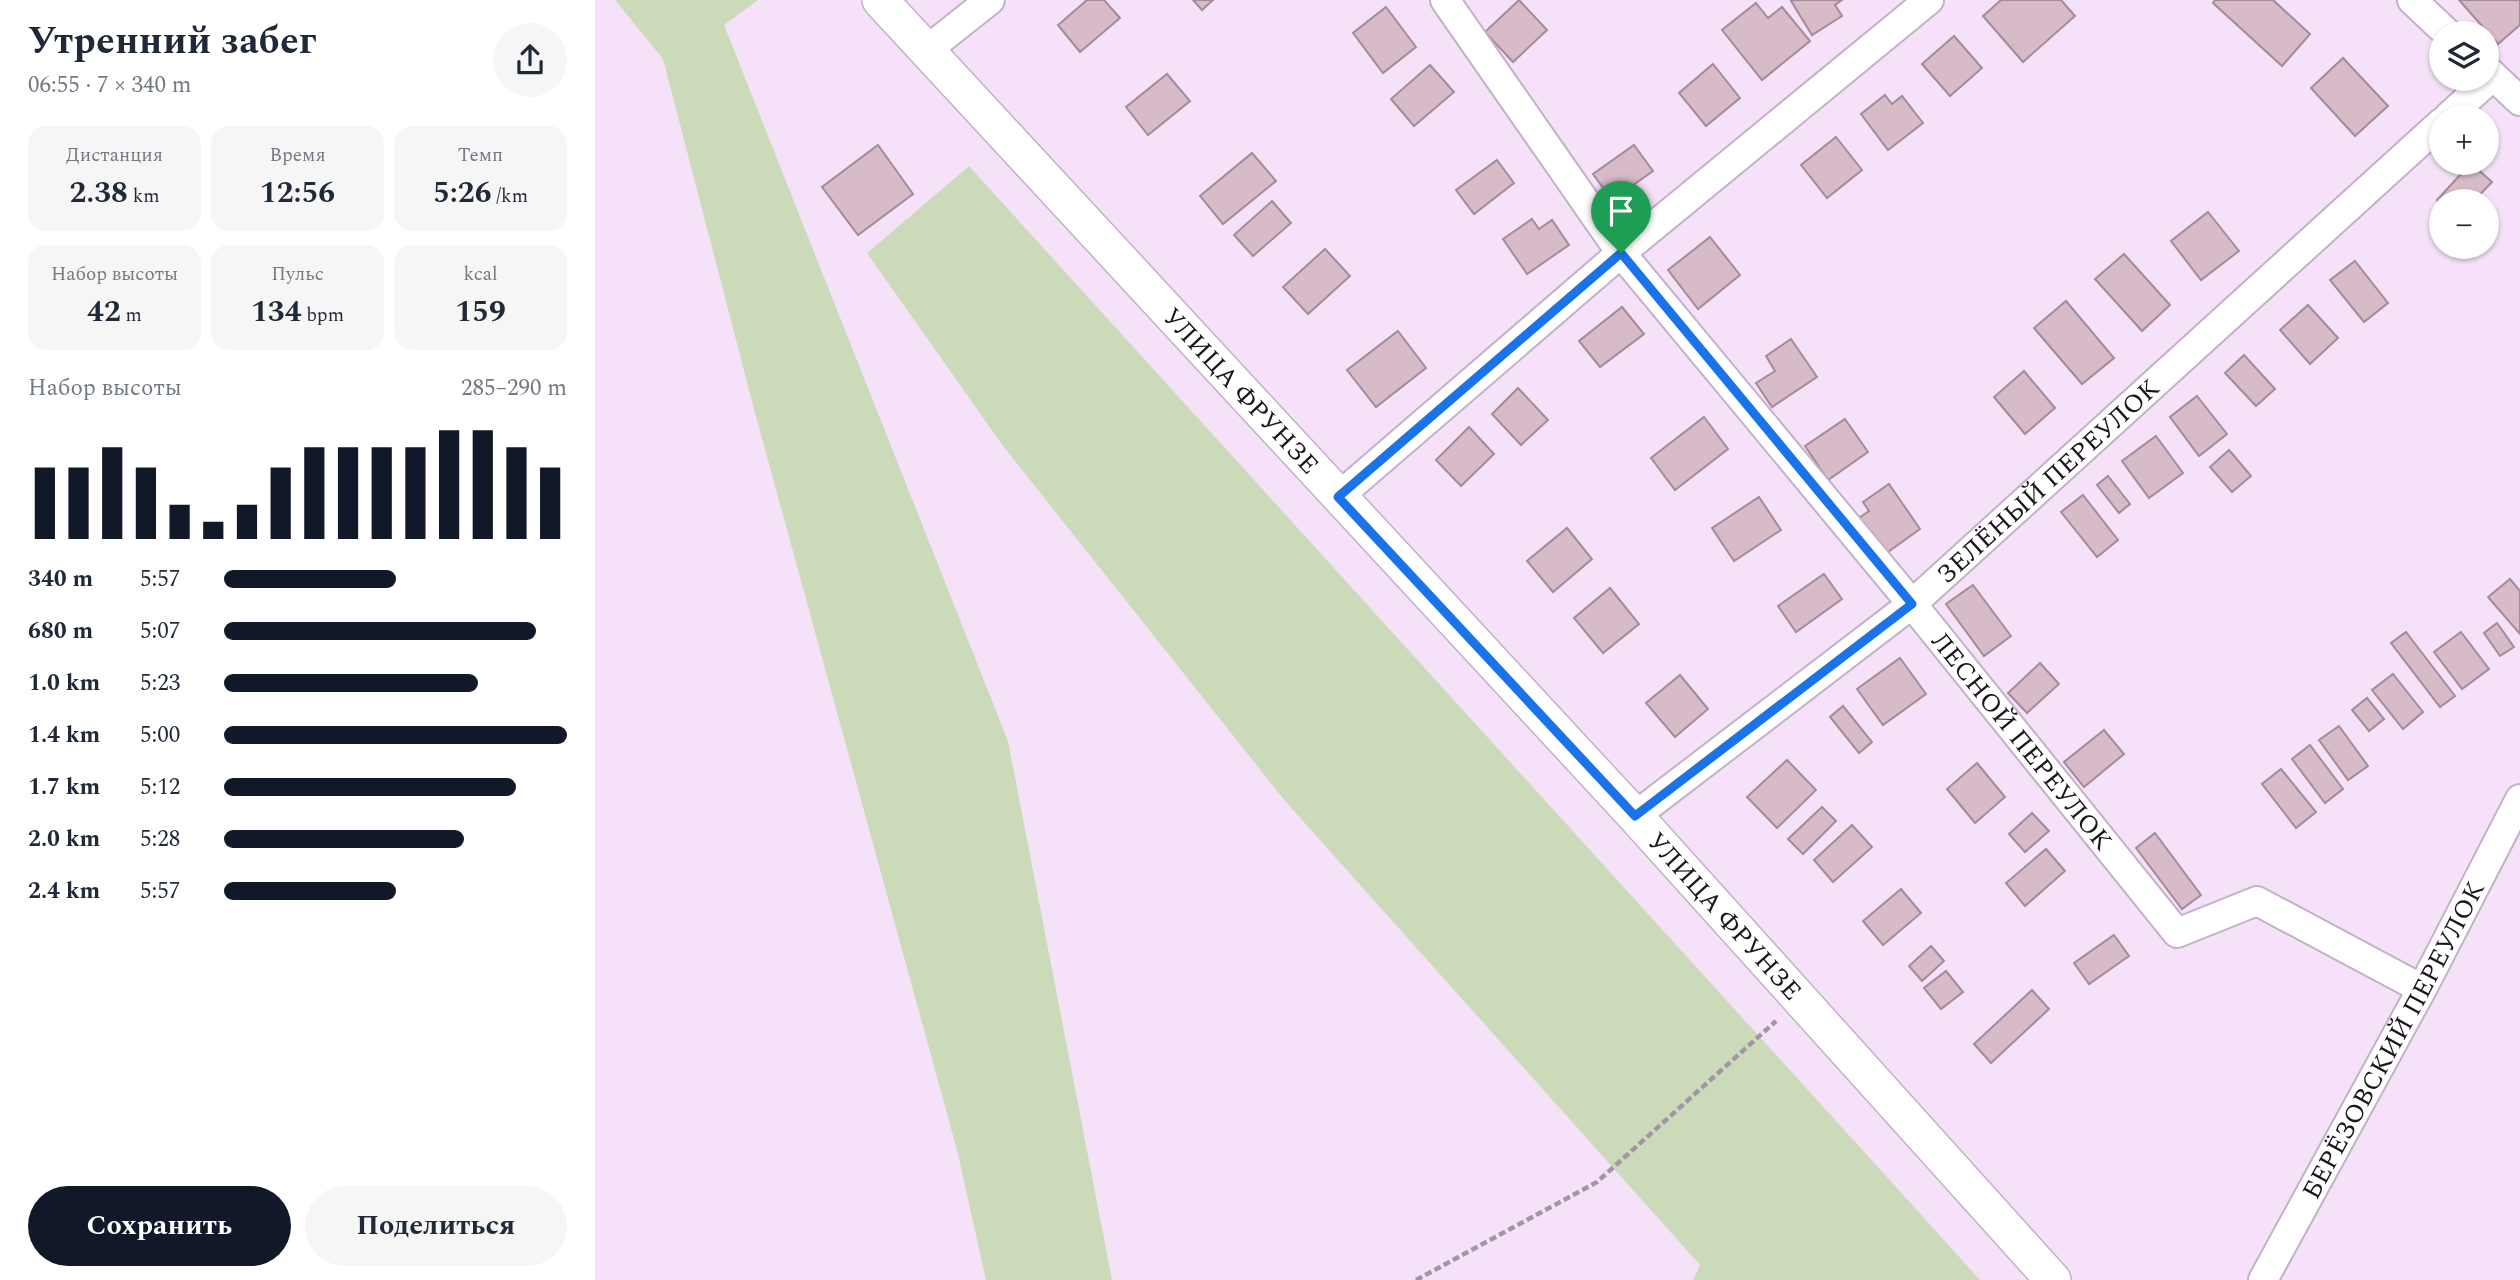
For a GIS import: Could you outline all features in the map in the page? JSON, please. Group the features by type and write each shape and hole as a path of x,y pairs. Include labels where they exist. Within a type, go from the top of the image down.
{"street":[{"name":"УЛИЦА ФРУНЗЕ","path":"880,0 1635,816 2053,1280"},
{"path":"927,50 990,0"},
{"name":"ЛЕСНОЙ ПЕРЕУЛОК","path":"1445,0 1621,253 1912,604 2178,933 2257,901 2423,989"},
{"path":"1338,497 1621,253 1929,0"},
{"path":"2412,0 2434,21"},
{"path":"2499,81 2520,101"},
{"path":"2459,105 2473,91"},
{"name":"ЗЕЛЁНЫЙ ПЕРЕУЛОК","path":"1635,816 1912,604 2429,134"},
{"name":"БЕРЁЗОВСКИЙ ПЕРЕУЛОК","path":"2263,1280 2423,989 2520,799"}],"path":[{"path":"1416,1280 1597,1182 1800,999"}],"green space":[{"path":"615,0 758,0 724,25 1008,741 1112,1280 986,1280 958,1154 755,413 663,59"},
{"path":"969,166 1980,1280 1693,1280 1700,1265 1285,801 1003,446 867,253"}],"building":[{"path":"1087,0 1104,0 1120,18 1080,52 1058,25"},
{"path":"1193,0 1213,0 1202,10"},
{"path":"1519,0 1547,30 1513,62 1485,32"},
{"path":"1842,0 1835,5 1842,16 1812,35 1791,1"},
{"path":"2001,0 2061,0 2075,16 2023,62 1983,16"},
{"path":"2215,0 2273,0 2310,34 2282,66 2213,3"},
{"path":"2459,0 2520,0 2520,25 2499,43 2499,21 2478,21"},
{"path":"1756,3 1768,18 1782,7 1810,41 1762,80 1722,30"},
{"path":"1386,7 1416,47 1383,73 1353,33"},
{"path":"1954,36 1982,68 1950,96 1922,64"},
{"path":"2343,58 2388,106 2355,136 2311,88"},
{"path":"1713,64 1740,98 1706,126 1679,93"},
{"path":"1430,65 1454,92 1414,126 1391,99"},
{"path":"1167,74 1190,101 1148,135 1126,107"},
{"path":"1885,95 1892,104 1902,96 1923,123 1888,150 1861,114"},
{"path":"1836,137 1862,170 1827,198 1801,165"},
{"path":"878,145 913,194 858,235 822,187"},
{"path":"1634,145 1653,171 1612,200 1593,174"},
{"path":"1252,153 1276,181 1223,224 1200,196"},
{"path":"1497,160 1514,183 1474,214 1456,190"},
{"path":"2460,175 2484,175 2492,182 2485,189 2447,189"},
{"path":"1272,201 1291,223 1253,256 1234,235"},
{"path":"2208,212 2239,251 2201,280 2171,241"},
{"path":"1532,219 1539,229 1552,220 1569,245 1527,274 1503,239"},
{"path":"1710,237 1740,275 1698,309 1668,270"},
{"path":"1325,249 1350,276 1308,314 1283,287"},
{"path":"2124,254 2170,305 2142,331 2095,279"},
{"path":"2355,261 2388,303 2364,322 2330,280"},
{"path":"2066,301 2114,358 2082,384 2034,328"},
{"path":"2308,305 2338,338 2310,364 2280,330"},
{"path":"1622,307 1644,334 1600,367 1579,341"},
{"path":"1398,331 1426,368 1376,407 1347,370"},
{"path":"1791,339 1817,377 1772,407 1756,383 1775,371 1766,356"},
{"path":"2244,355 2275,389 2256,406 2225,373"},
{"path":"2024,371 2055,408 2025,434 1994,397"},
{"path":"1518,388 1548,420 1521,445 1492,414"},
{"path":"2197,396 2227,434 2199,456 2170,417"},
{"path":"1704,417 1728,449 1675,490 1651,458"},
{"path":"1845,419 1868,452 1828,480 1805,446"},
{"path":"1469,427 1494,454 1461,486 1436,460"},
{"path":"2156,436 2183,473 2149,498 2122,461"},
{"path":"2229,450 2251,476 2232,492 2210,467"},
{"path":"2108,476 2130,504 2119,513 2097,485"},
{"path":"1889,484 1920,529 1885,554 1859,518 1869,511 1863,502"},
{"path":"2083,495 2118,540 2097,557 2061,512"},
{"path":"1759,497 1781,530 1734,561 1712,528"},
{"path":"1567,528 1592,559 1553,592 1527,561"},
{"path":"1824,574 1842,599 1796,632 1778,606"},
{"path":"2510,579 2520,591 2520,634 2488,597"},
{"path":"1973,585 2011,636 1984,656 1946,604"},
{"path":"1610,588 1639,624 1603,653 1574,618"},
{"path":"2497,623 2514,647 2500,656 2484,633"},
{"path":"2406,632 2455,696 2440,707 2391,643"},
{"path":"2461,632 2489,669 2462,689 2434,652"},
{"path":"1900,658 1926,694 1883,725 1857,689"},
{"path":"2040,663 2059,684 2027,713 2008,693"},
{"path":"2393,674 2423,712 2403,729 2372,690"},
{"path":"1680,675 1708,709 1675,737 1646,703"},
{"path":"2367,698 2384,719 2369,731 2352,710"},
{"path":"1843,706 1872,742 1859,753 1830,717"},
{"path":"2339,726 2368,766 2348,780 2319,740"},
{"path":"2104,730 2124,754 2084,787 2064,762"},
{"path":"2310,745 2343,789 2325,803 2292,759"},
{"path":"1787,760 1816,790 1777,828 1747,797"},
{"path":"1977,763 2005,797 1975,823 1947,789"},
{"path":"2281,769 2316,812 2296,828 2262,784"},
{"path":"1822,807 1836,821 1803,854 1788,839"},
{"path":"2032,813 2049,831 2025,852 2009,834"},
{"path":"1852,825 1872,847 1833,882 1814,860"},
{"path":"2155,833 2201,895 2182,909 2136,848"},
{"path":"2046,849 2065,871 2025,906 2006,883"},
{"path":"1901,889 1921,913 1883,945 1863,921"},
{"path":"2114,935 2129,956 2089,984 2074,963"},
{"path":"1931,946 1944,961 1922,981 1909,966"},
{"path":"1946,971 1963,992 1941,1009 1924,988"},
{"path":"2032,990 2049,1009 1991,1063 1974,1044"}],"route":[{"path":"1621,253 1912,604 1635,816 1338,497 1621,253"}]}
